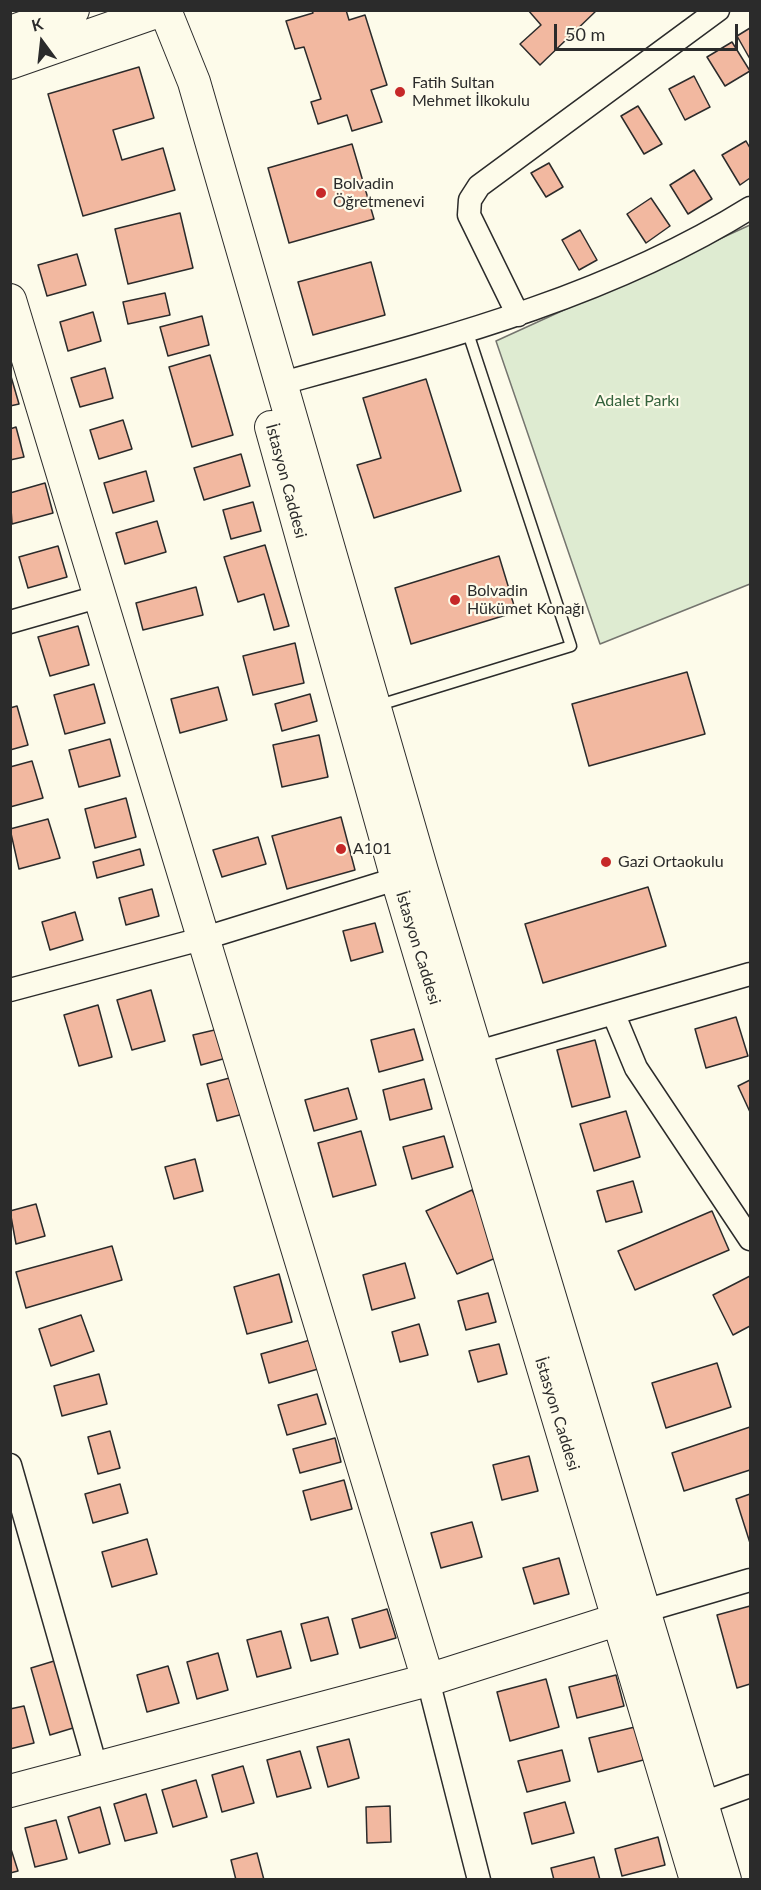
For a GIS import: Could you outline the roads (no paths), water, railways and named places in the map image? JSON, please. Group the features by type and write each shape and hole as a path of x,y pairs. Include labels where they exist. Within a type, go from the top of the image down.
{"main road":[{"path":"10,32 73,10"},
{"path":"10,63 164,10 194,82 374,707 409,875 478,1052 632,1615 703,1803 725,1880"},
{"name":"İstasyon Caddesi","path":"164,10 177,86 409,875 632,1615 696,1880"},
{"path":"10,300 428,1680"},
{"path":"10,1791 428,1680 632,1615"}],"street":[{"path":"518,315 469,215 470,200 479,186 718,10"},
{"path":"282,383 468,333 518,315 628,273 700,240 750,208"},
{"path":"10,622 101,596"},
{"path":"10,990 205,938 409,875"},
{"path":"478,1052 614,1015 750,974"},
{"path":"614,1015 636,1068 750,1239"},
{"path":"10,1465 96,1767"},
{"path":"632,1615 750,1580"},
{"path":"428,1680 479,1880"},
{"path":"703,1803 750,1785"}],"lane":[{"path":"374,707 571,646 468,333"}],"place":[{"name":"Fatih Sultan Mehmet İlkokulu","path":"400,92"},
{"name":"Bolvadin Öğretmenevi","path":"321,193"},
{"name":"Bolvadin Hükümet Konağı","path":"455,600"},
{"name":"A101","path":"341,849"},
{"name":"Gazi Ortaokulu","path":"606,862"}],"park label":[{"name":"Adalet Parkı","path":"637,401"}]}
